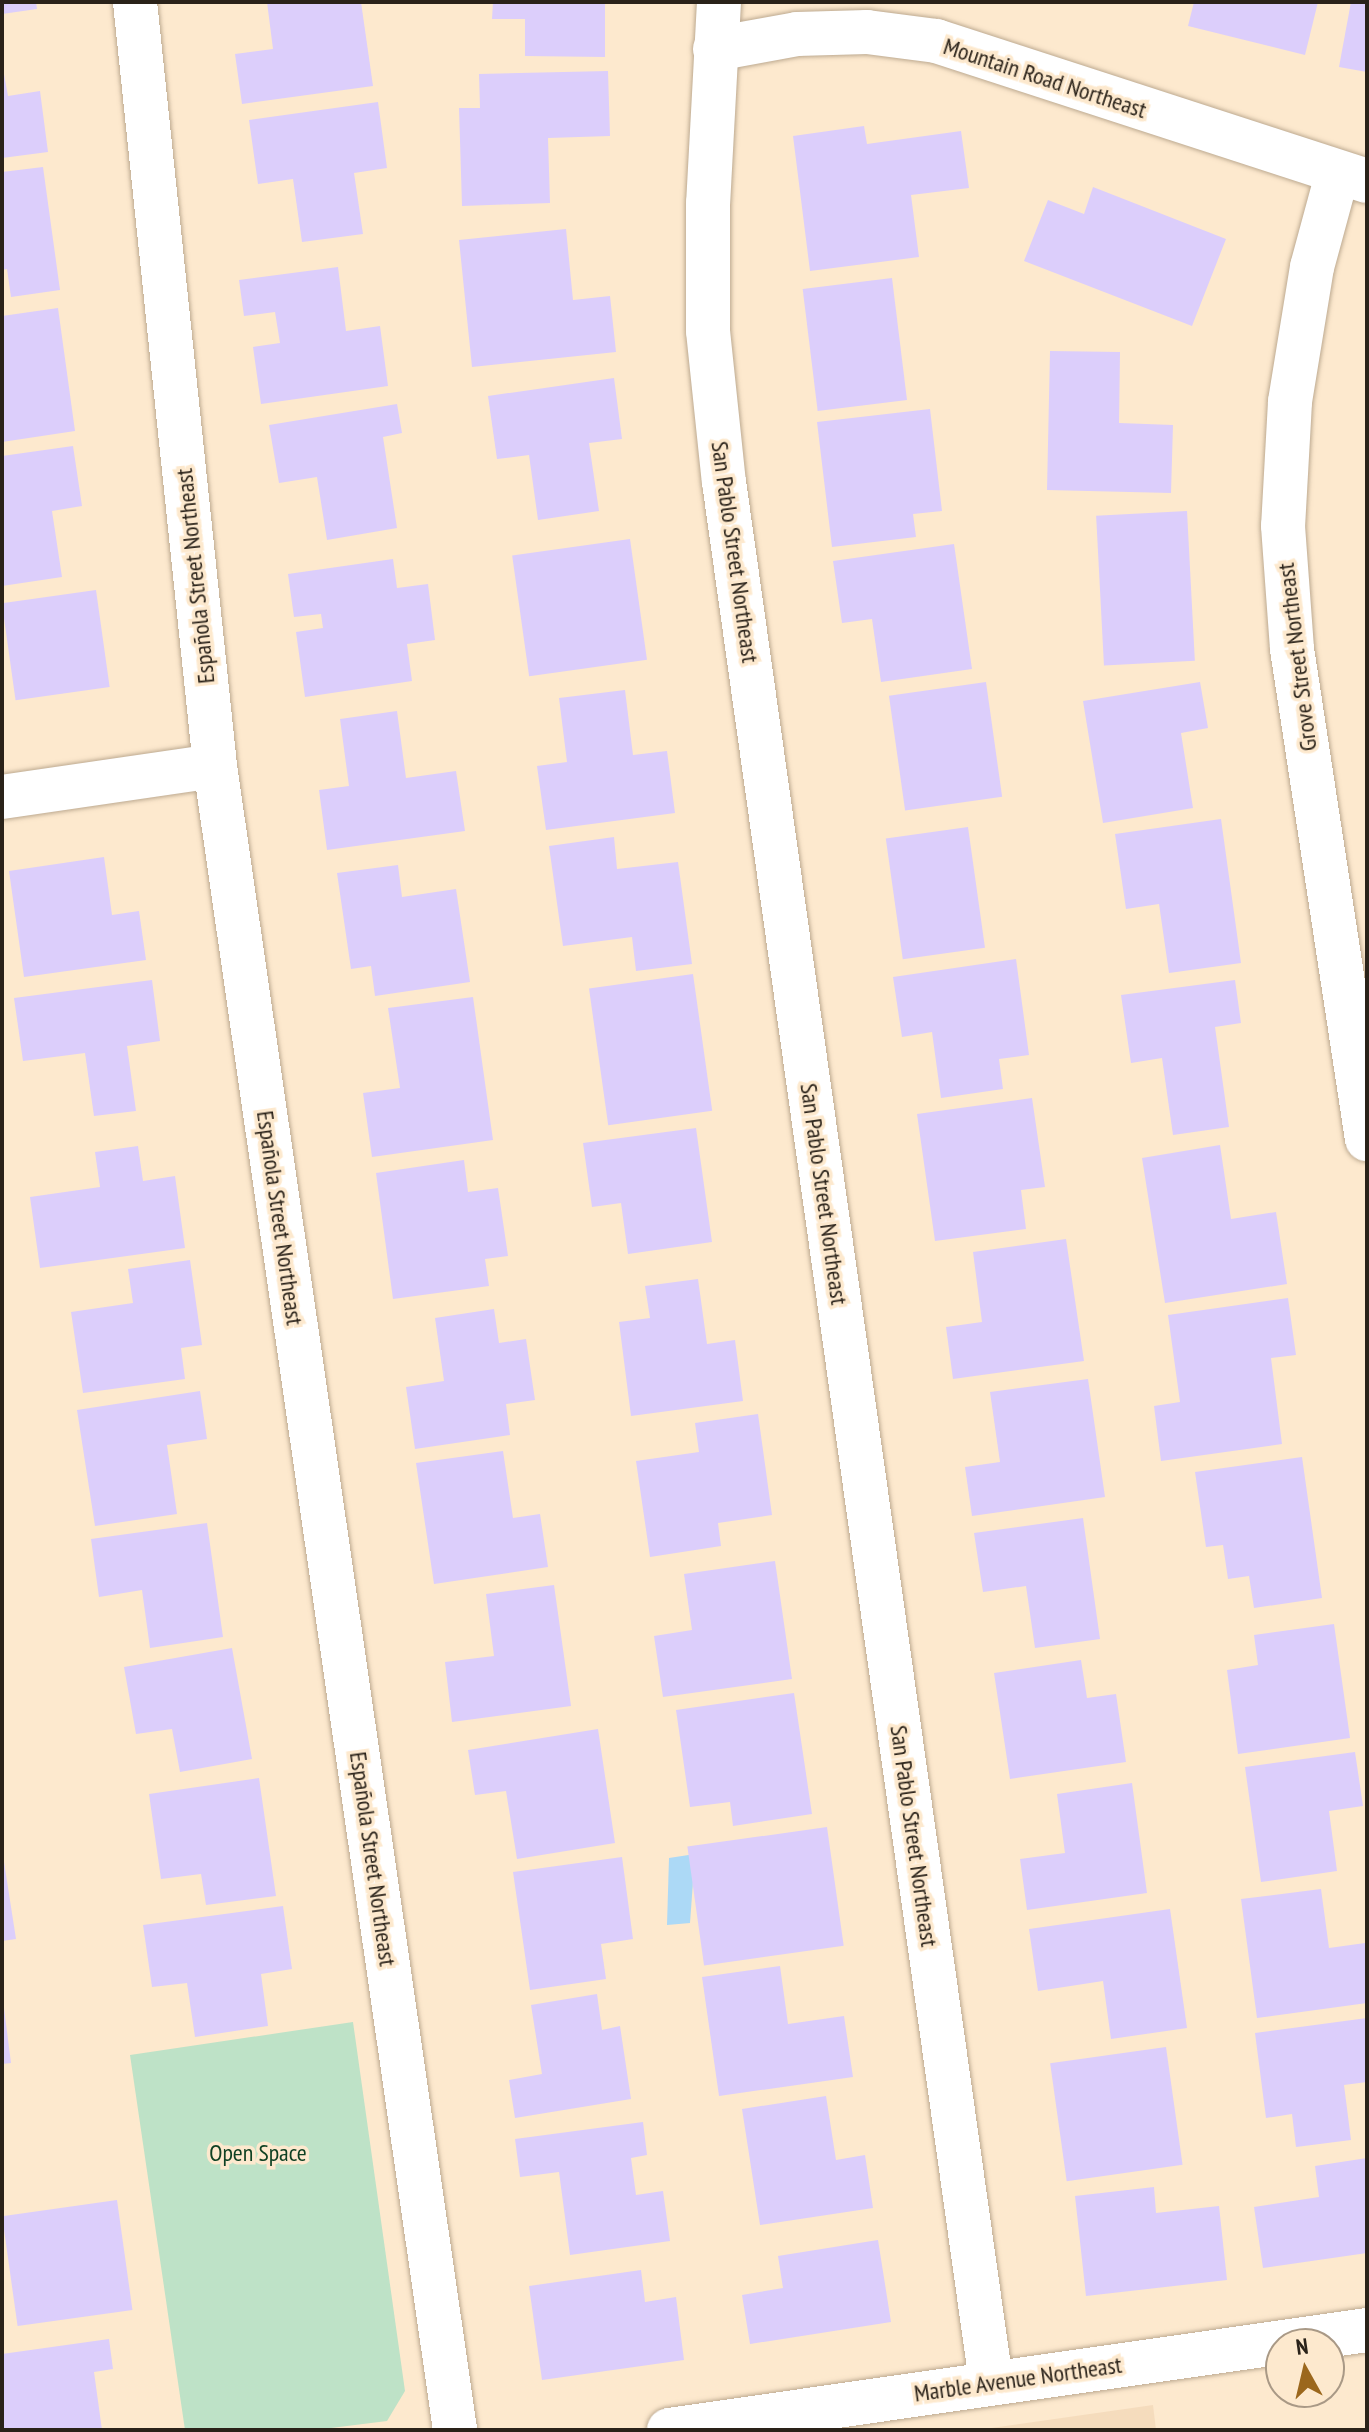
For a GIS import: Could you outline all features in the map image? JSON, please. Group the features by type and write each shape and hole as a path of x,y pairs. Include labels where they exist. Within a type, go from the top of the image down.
{"street":[{"name":"Española Street Northeast","path":"135,2 215,766 455,2430"},
{"name":"San Pablo Street Northeast","path":"719,2 715,49 708,331 724,482 991,2383"},
{"name":"Mountain Road Northeast","path":"715,49 797,34 867,32 936,41 1352,178"},
{"name":"Grove Street Northeast","path":"1352,178 1312,267 1290,402 1283,526 1292,649 1352,934 1367,1139"},
{"path":"2,797 215,766"},
{"name":"Marble Avenue Northeast","path":"669,2430 1367,2330"}],"shaded area":[{"path":"1153,2405 1156,2430 977,2430"}],"green space":[{"name":"Open Space","path":"353,2022 405,2391 387,2421 315,2430 185,2430 130,2055"}],"water":[{"path":"695,1854 690,1923 667,1925 669,1858"}],"building":[{"path":"2,2 36,2 37,9 2,14"},
{"path":"267,2 361,2 373,86 242,104 235,54 273,49"},
{"path":"493,2 605,2 605,57 525,56 525,19 492,19"},
{"path":"1194,2 1318,2 1305,55 1188,26"},
{"path":"1351,2 1367,2 1367,72 1339,67"},
{"path":"2,63 8,96 40,91 48,152 2,158"},
{"path":"608,71 610,136 548,138 550,203 462,206 459,108 480,108 479,74"},
{"path":"378,102 387,168 354,173 363,234 302,242 293,179 258,184 249,120"},
{"path":"864,126 867,144 961,131 969,188 911,195 919,257 810,271 793,136"},
{"path":"43,167 60,290 11,297 7,269 2,270 2,172"},
{"path":"1093,187 1226,239 1192,326 1024,261 1048,200 1084,214"},
{"path":"566,229 573,300 610,296 616,352 472,367 459,240"},
{"path":"338,267 346,331 380,326 388,386 261,404 253,347 280,343 275,312 244,316 239,280"},
{"path":"892,278 907,400 818,411 803,289"},
{"path":"58,308 75,431 2,442 2,316"},
{"path":"1050,351 1120,352 1119,423 1173,425 1171,493 1047,490"},
{"path":"614,378 622,439 589,443 599,511 538,520 529,455 497,459 488,396"},
{"path":"397,404 402,433 383,437 397,528 327,540 317,477 279,483 269,425"},
{"path":"930,409 942,511 913,514 916,537 832,547 817,422"},
{"path":"73,446 82,506 52,511 62,577 2,586 2,456"},
{"path":"1187,511 1195,661 1104,666 1096,516"},
{"path":"630,539 647,660 529,676 512,556"},
{"path":"954,544 972,669 881,682 872,619 842,623 833,561"},
{"path":"393,559 397,588 428,584 435,640 407,644 412,681 305,697 296,632 323,628 321,614 294,617 288,574"},
{"path":"96,590 110,687 16,700 2,603"},
{"path":"986,682 1002,797 905,811 889,696"},
{"path":"1200,682 1208,728 1181,733 1193,808 1103,823 1083,701"},
{"path":"625,690 633,755 667,751 675,813 546,830 537,766 567,762 559,698"},
{"path":"397,711 406,778 456,771 465,831 327,850 319,790 349,786 340,719"},
{"path":"1221,819 1241,963 1169,973 1159,904 1126,909 1115,834"},
{"path":"968,827 985,948 903,959 886,839"},
{"path":"614,837 617,869 678,862 692,964 636,971 632,937 563,946 549,846"},
{"path":"104,857 112,915 139,911 146,960 24,977 9,871"},
{"path":"398,865 402,897 456,889 470,982 375,996 371,966 351,969 337,873"},
{"path":"1016,959 1029,1055 999,1059 1003,1089 941,1098 932,1032 902,1037 893,977"},
{"path":"693,974 712,1111 608,1125 589,989"},
{"path":"152,980 160,1041 127,1046 136,1111 94,1116 85,1053 23,1061 14,998"},
{"path":"1235,980 1241,1023 1215,1027 1229,1127 1173,1135 1162,1058 1131,1063 1121,995"},
{"path":"473,997 493,1140 372,1157 363,1093 400,1088 388,1008"},
{"path":"1032,1098 1045,1187 1021,1190 1026,1229 935,1241 917,1114"},
{"path":"696,1128 712,1242 628,1254 621,1203 592,1207 583,1143"},
{"path":"1220,1145 1231,1219 1276,1212 1287,1284 1165,1303 1142,1158"},
{"path":"138,1146 143,1181 175,1176 185,1248 40,1268 30,1197 100,1187 95,1152"},
{"path":"464,1160 468,1192 498,1188 508,1256 485,1259 489,1286 393,1299 376,1173"},
{"path":"1066,1239 1084,1361 953,1379 946,1327 982,1322 973,1252"},
{"path":"190,1260 202,1345 181,1348 185,1379 83,1393 71,1312 133,1303 128,1269"},
{"path":"698,1279 707,1344 735,1340 743,1401 631,1416 619,1322 650,1318 645,1286"},
{"path":"1288,1298 1296,1355 1271,1358 1282,1444 1161,1461 1154,1406 1180,1402 1168,1315"},
{"path":"494,1309 499,1343 526,1339 535,1400 506,1404 510,1435 415,1449 406,1387 444,1381 435,1318"},
{"path":"1088,1379 1105,1497 972,1516 965,1467 1000,1462 990,1392"},
{"path":"200,1391 207,1439 167,1445 177,1514 95,1526 77,1410"},
{"path":"758,1414 772,1515 718,1523 721,1546 650,1557 636,1461 699,1452 695,1423"},
{"path":"503,1451 513,1518 540,1514 548,1567 434,1584 416,1463"},
{"path":"1302,1457 1322,1598 1254,1608 1249,1576 1228,1579 1223,1545 1206,1547 1195,1472"},
{"path":"1083,1518 1100,1639 1035,1648 1026,1586 983,1592 974,1533"},
{"path":"207,1523 223,1637 150,1648 142,1590 99,1597 91,1539"},
{"path":"775,1561 792,1679 663,1697 654,1636 692,1630 684,1574"},
{"path":"554,1585 571,1706 452,1722 445,1662 494,1656 486,1594"},
{"path":"1334,1624 1350,1738 1238,1754 1227,1670 1258,1665 1254,1635"},
{"path":"232,1648 252,1759 180,1772 172,1729 136,1734 124,1667"},
{"path":"1081,1660 1087,1698 1116,1694 1126,1762 1010,1779 994,1673"},
{"path":"794,1693 812,1814 733,1826 730,1802 690,1807 676,1710"},
{"path":"598,1729 615,1843 517,1859 506,1791 475,1795 468,1750"},
{"path":"1355,1752 1363,1806 1329,1811 1337,1871 1261,1882 1245,1767"},
{"path":"259,1778 276,1896 206,1905 201,1874 161,1879 149,1794"},
{"path":"1132,1783 1147,1893 1027,1910 1020,1859 1065,1853 1057,1794"},
{"path":"827,1827 844,1946 704,1965 687,1847"},
{"path":"2,1849 16,1939 2,1941"},
{"path":"622,1857 633,1939 601,1944 606,1979 530,1990 513,1872"},
{"path":"1321,1889 1329,1948 1365,1943 1367,2003 1257,2018 1241,1899"},
{"path":"283,1906 292,1969 261,1974 268,2026 195,2037 187,1983 152,1987 143,1925"},
{"path":"1170,1909 1187,2028 1111,2039 1103,1981 1038,1991 1029,1929"},
{"path":"780,1966 788,2024 844,2016 853,2077 719,2096 702,1977"},
{"path":"597,1994 602,2030 620,2026 631,2099 515,2118 509,2080 542,2074 531,2005"},
{"path":"2,2009 11,2063 2,2064"},
{"path":"1367,2018 1367,2082 1344,2085 1351,2140 1296,2147 1292,2114 1266,2118 1255,2033"},
{"path":"1166,2047 1183,2165 1067,2181 1050,2063"},
{"path":"826,2096 836,2160 865,2155 873,2208 760,2225 742,2109"},
{"path":"643,2122 647,2155 631,2158 636,2195 663,2191 670,2241 570,2255 559,2172 520,2177 515,2139"},
{"path":"1367,2158 1367,2253 1263,2268 1254,2207 1319,2197 1315,2166"},
{"path":"1154,2187 1156,2213 1219,2206 1227,2280 1086,2296 1075,2196"},
{"path":"117,2200 132,2310 18,2326 2,2216"},
{"path":"878,2240 891,2322 750,2344 742,2295 783,2288 778,2256"},
{"path":"641,2270 645,2302 676,2297 684,2360 542,2380 529,2286"},
{"path":"109,2339 113,2369 94,2372 102,2430 2,2430 2,2354"}]}
